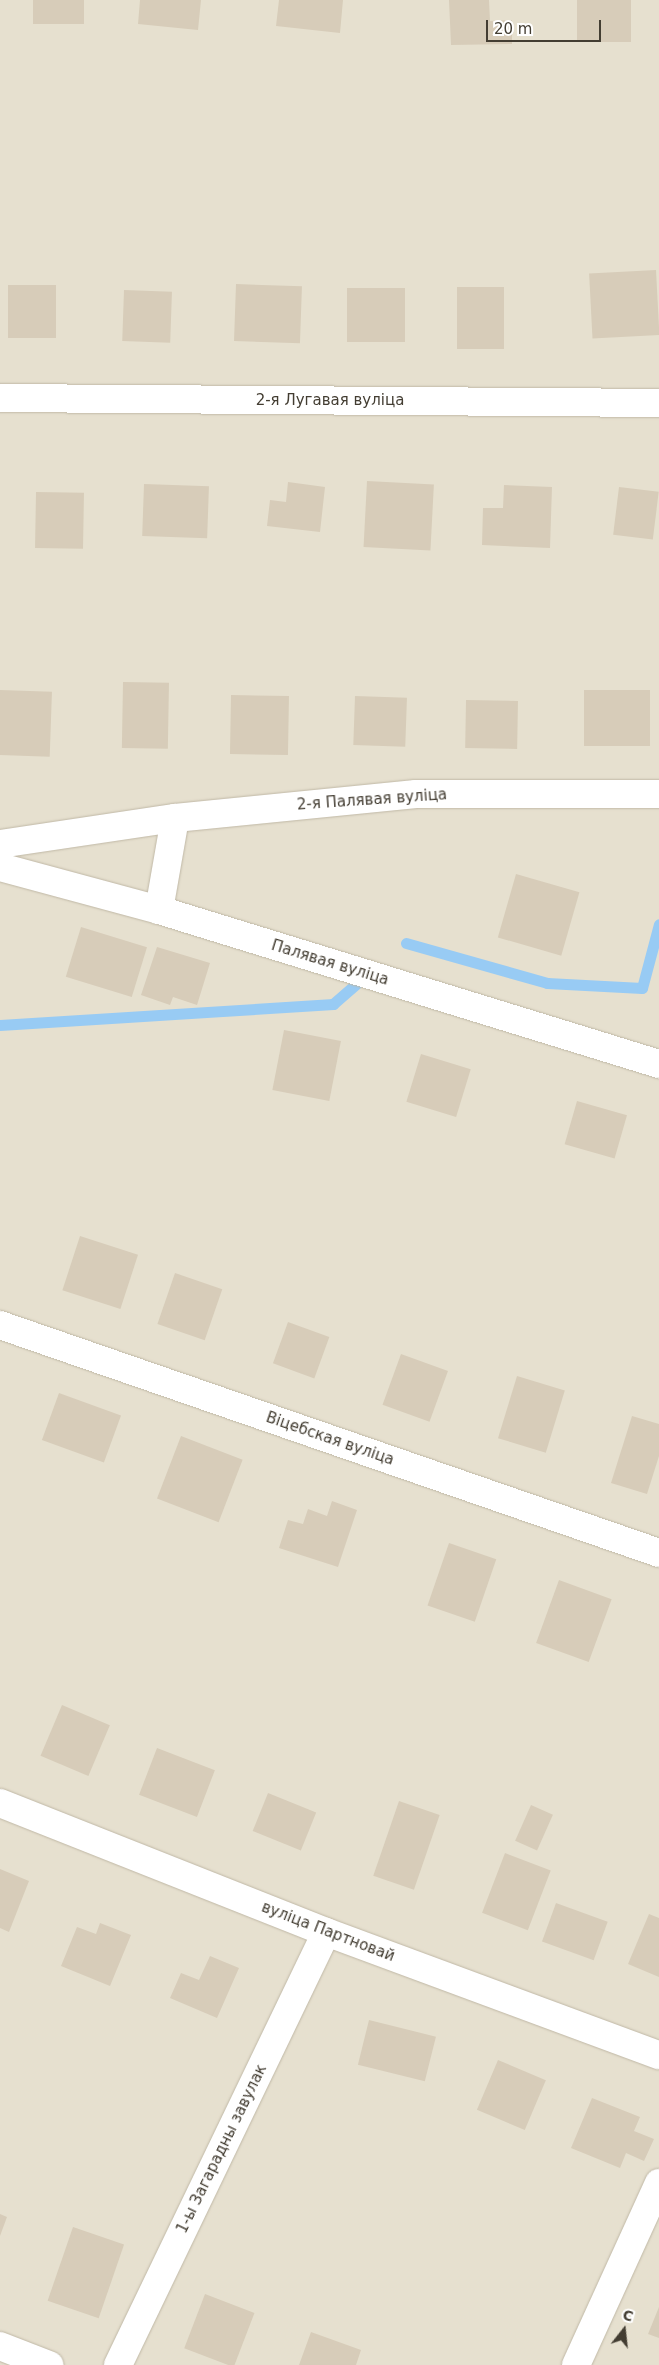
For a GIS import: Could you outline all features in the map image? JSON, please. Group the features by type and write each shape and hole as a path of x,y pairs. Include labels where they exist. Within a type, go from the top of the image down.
{"street":[{"name":"2-я Лугавая вуліца","path":"0,398 659,403"},
{"name":"2-я Палявая вуліца","path":"0,844 175,818 416,794 659,794"},
{"path":"158,910 175,818"},
{"name":"Палявая вуліца","path":"0,867 158,910 659,1064"},
{"name":"Віцебская вуліца","path":"0,1325 659,1553"},
{"name":"вуліца Партновай","path":"0,1803 326,1932 659,2055"},
{"name":"1-ы Загарадны завулак","path":"118,2365 326,1932"},
{"path":"576,2365 659,2183"},
{"path":"0,2346 49,2365"}],"shaded area":[{"path":"0,0 659,0 659,2365 0,2365"}],"building":[{"path":"33,0 84,0 84,24 33,24"},
{"path":"140,0 201,0 198,30 138,24"},
{"path":"279,0 343,0 340,33 276,26"},
{"path":"449,0 489,0 490,21 512,20 512,44 451,45"},
{"path":"577,0 631,0 631,42 577,42"},
{"path":"656,270 659,335 592,338 589,274"},
{"path":"236,284 302,286 300,343 234,341"},
{"path":"8,285 56,285 56,338 8,338"},
{"path":"457,287 504,287 504,349 457,349"},
{"path":"347,288 405,288 405,342 347,342"},
{"path":"124,290 172,292 170,343 122,341"},
{"path":"367,481 434,485 430,550 364,547"},
{"path":"288,482 325,487 320,532 267,526 270,500 286,502"},
{"path":"144,484 209,486 207,538 142,536"},
{"path":"504,485 552,487 550,548 482,545 483,508 503,508"},
{"path":"619,487 659,492 653,540 613,535"},
{"path":"36,492 84,493 83,549 35,548"},
{"path":"123,682 169,683 168,749 122,748"},
{"path":"0,690 52,692 50,757 0,755"},
{"path":"584,690 650,690 650,746 584,746"},
{"path":"231,695 289,696 288,755 230,754"},
{"path":"355,696 407,698 405,747 353,745"},
{"path":"466,700 518,701 517,749 465,748"},
{"path":"516,874 579,892 561,956 498,937"},
{"path":"81,927 147,947 132,997 66,977"},
{"path":"157,947 210,963 197,1005 173,997 170,1005 141,995"},
{"path":"284,1030 341,1041 329,1101 272,1090"},
{"path":"421,1054 471,1069 456,1117 406,1102"},
{"path":"577,1101 627,1115 615,1159 565,1144"},
{"path":"80,1236 138,1255 120,1309 62,1290"},
{"path":"175,1273 222,1289 205,1340 157,1324"},
{"path":"288,1322 329,1337 314,1378 273,1363"},
{"path":"401,1354 448,1371 430,1422 383,1405"},
{"path":"517,1376 565,1391 546,1453 498,1438"},
{"path":"59,1393 121,1416 104,1463 42,1440"},
{"path":"632,1416 659,1424 659,1456 647,1494 611,1483"},
{"path":"181,1436 243,1460 219,1522 157,1499"},
{"path":"332,1501 357,1510 338,1567 279,1548 288,1520 303,1524 308,1509 327,1516"},
{"path":"449,1543 496,1559 475,1622 428,1605"},
{"path":"559,1580 612,1599 589,1662 536,1643"},
{"path":"62,1705 110,1725 88,1776 41,1756"},
{"path":"157,1748 215,1770 197,1817 139,1795"},
{"path":"268,1793 316,1812 301,1850 253,1831"},
{"path":"399,1801 440,1815 414,1890 373,1876"},
{"path":"531,1805 553,1815 537,1850 515,1841"},
{"path":"505,1853 551,1871 528,1930 482,1913"},
{"path":"0,1869 29,1881 9,1932 0,1928"},
{"path":"556,1903 608,1922 594,1960 542,1942"},
{"path":"649,1914 659,1918 659,1977 628,1964"},
{"path":"100,1923 131,1935 110,1986 61,1966 77,1927 96,1934"},
{"path":"210,1956 239,1968 217,2018 170,1998 181,1973 199,1980"},
{"path":"369,2020 436,2037 425,2081 358,2065"},
{"path":"498,2060 546,2080 525,2130 477,2110"},
{"path":"592,2098 640,2117 634,2131 654,2139 644,2161 626,2153 620,2168 571,2148"},
{"path":"0,2214 7,2217 0,2236"},
{"path":"73,2227 124,2245 99,2318 48,2301"},
{"path":"205,2294 254,2313 235,2365 228,2365 184,2348"},
{"path":"659,2307 659,2338 648,2334"},
{"path":"311,2332 361,2350 356,2365 299,2365"}],"waterway":[{"path":"406,943 547,983 642,988 659,924"},
{"path":"0,1025 333,1004 357,983"}]}
